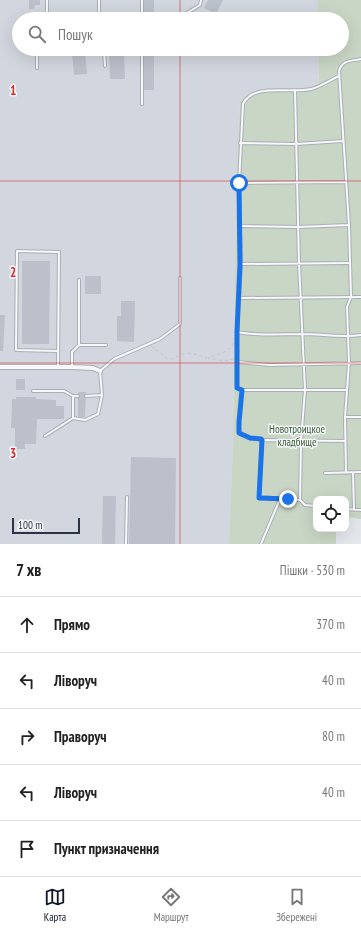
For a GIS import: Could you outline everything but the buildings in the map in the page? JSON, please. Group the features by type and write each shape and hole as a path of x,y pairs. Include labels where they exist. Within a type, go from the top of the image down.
{"street":[{"path":"0,367 72,367 93,368 100,371"}],"lane":[{"path":"47,0 47,12"},
{"path":"99,0 99,12"},
{"path":"142,0 142,12"},
{"path":"189,12 200,5 201,0"},
{"path":"37,56 37,68"},
{"path":"104,56 105,66"},
{"path":"142,56 142,104"},
{"path":"346,473 345,417 349,363 347,308 351,297 349,225 339,71 342,64 347,61 361,59"},
{"path":"339,76 311,89 260,91 249,96 243,104 239,183 240,264 237,332 237,388 242,390 347,390"},
{"path":"295,90 300,298 305,390 301,441 300,500"},
{"path":"240,143 296,144 343,141"},
{"path":"239,183 346,182"},
{"path":"239,226 349,225"},
{"path":"58,350 16,350 17,251 59,252 58,367"},
{"path":"240,264 350,263"},
{"path":"45,436 73,418 85,420 98,414 102,395 100,371 114,359 160,339 180,324 180,278"},
{"path":"79,280 79,345"},
{"path":"239,298 361,297"},
{"path":"237,332 251,335 302,334 348,337 361,336"},
{"path":"72,367 72,352 79,345 106,345"},
{"path":"238,362 270,365 361,363"},
{"path":"33,391 64,391 73,396 78,396"},
{"path":"86,396 102,395"},
{"path":"73,396 73,418"},
{"path":"345,417 361,417"},
{"path":"313,506 305,505 300,500 259,498 262,440 345,441"},
{"path":"325,473 361,472"},
{"path":"353,473 354,509"},
{"path":"126,544 127,496"},
{"path":"262,544 280,499"},
{"path":"349,509 361,510"}],"path":[{"path":"208,358 227,351 237,338"},
{"path":"148,345 168,359 188,353 225,361 233,359 238,362"},
{"path":"242,390 239,433 250,438 262,440"}],"shaded area":[{"path":"0,0 317,0 318,12 12,12 12,56 318,56 319,87 314,90 263,91 240,101 236,186 233,442 229,544 0,544"}],"green space":[{"name":"Новотроицкое кладбище","path":"317,0 361,0 361,519 349,517 349,496 313,496 313,532 336,532 336,544 229,544 233,442 236,186 240,101 264,91 306,91 319,87 318,56 349,56 349,12 318,12"}],"route":[{"path":"239,183 240,264 237,332 237,388 242,390 239,433 250,438 262,440 259,498 288,499"}]}
